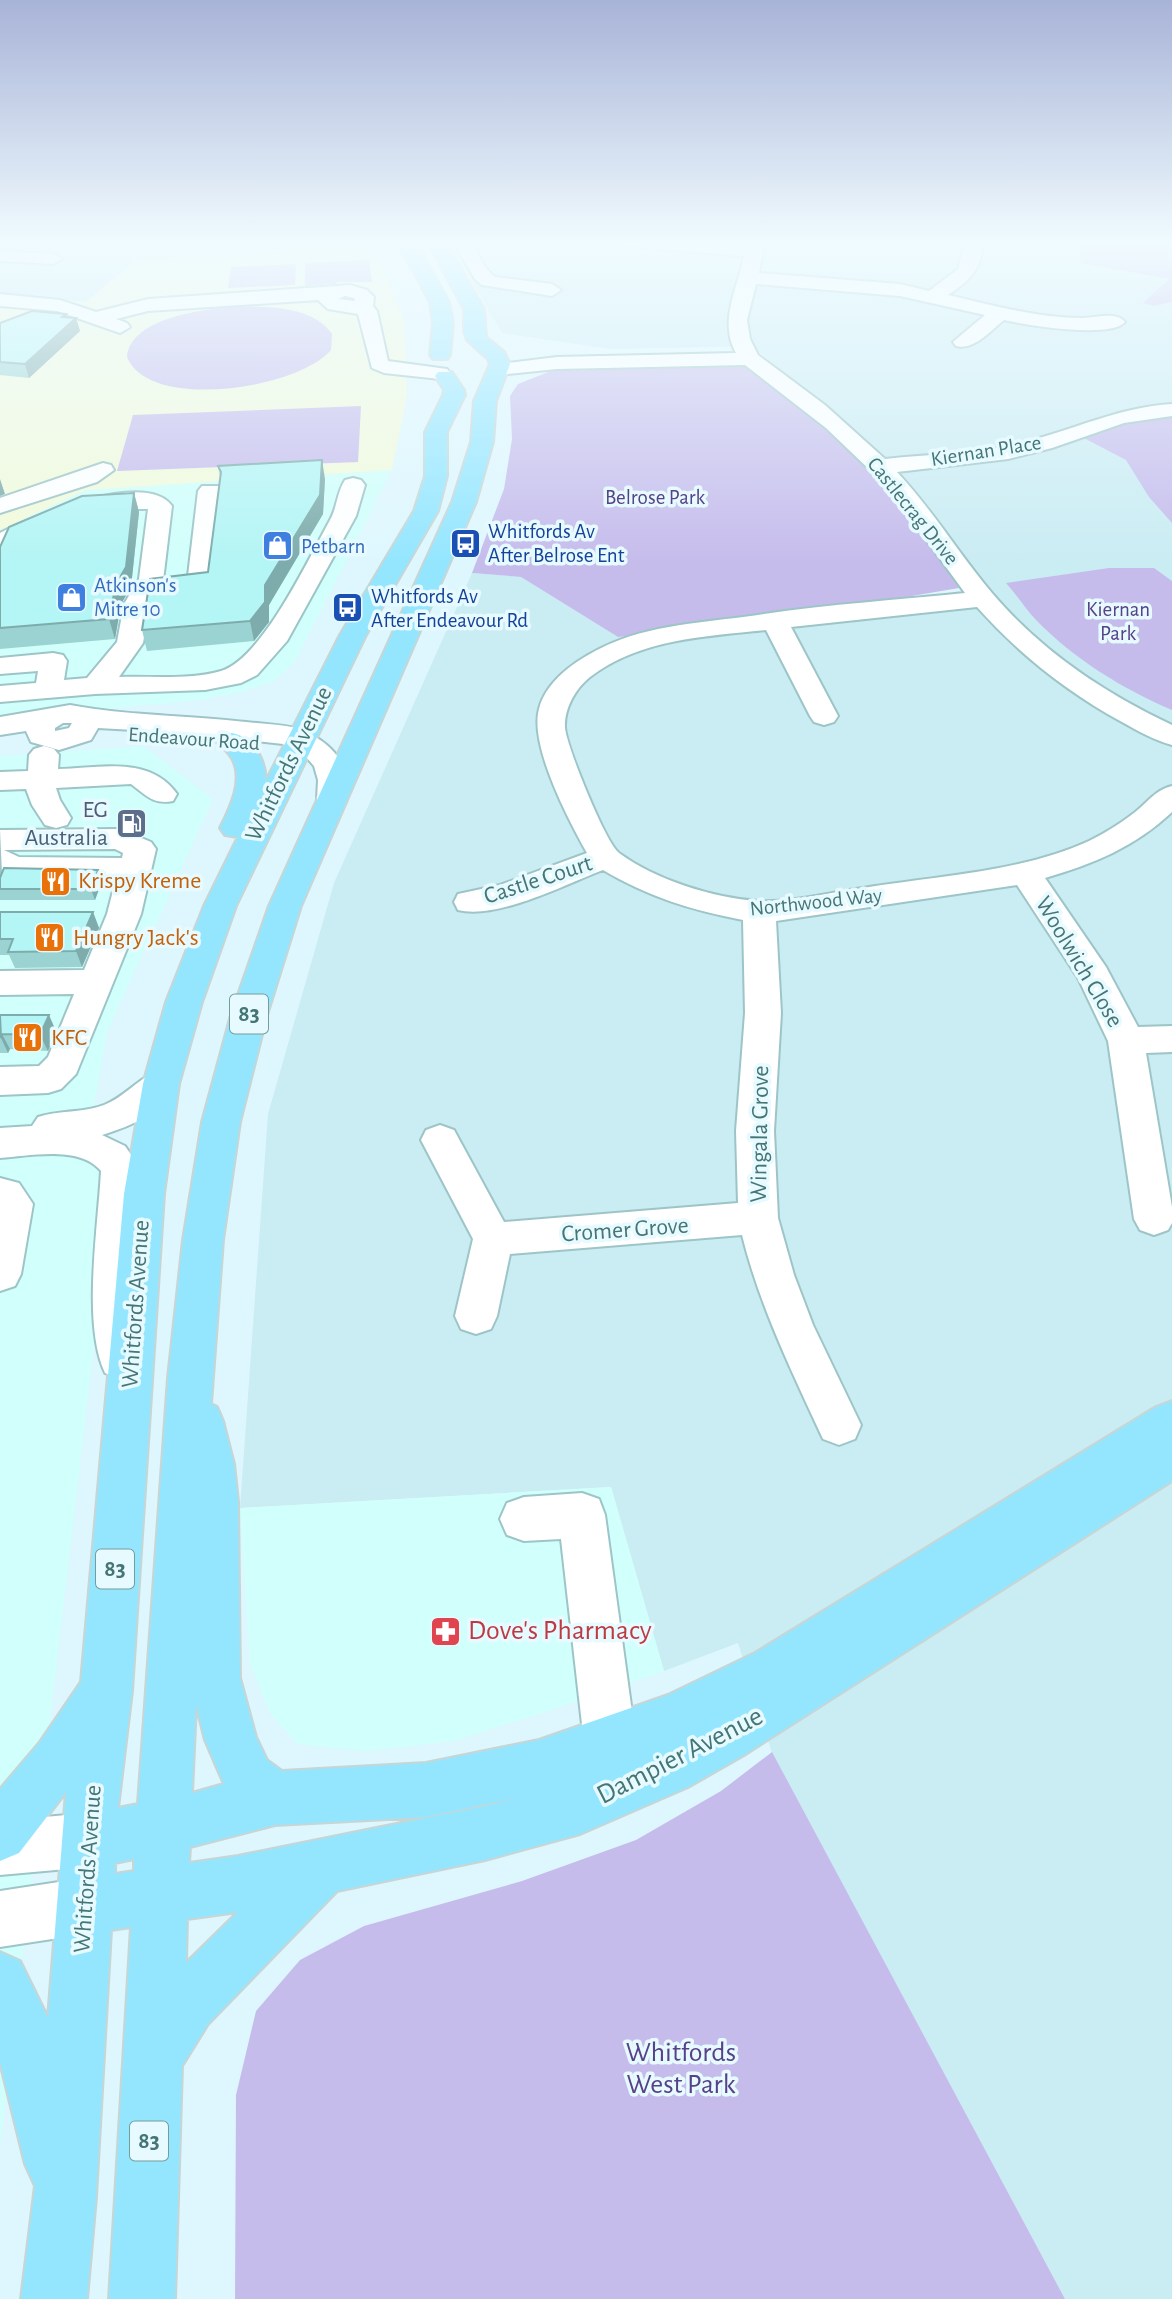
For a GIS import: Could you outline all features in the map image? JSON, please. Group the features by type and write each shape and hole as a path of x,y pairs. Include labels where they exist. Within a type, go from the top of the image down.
{"main road":[{"name":"Whitfords Avenue","path":"54,2299 65,2197 93,1785 106,1691 144,1194 161,1084 184,1002 205,941 224,898 353,635 426,511 436,476 436,432 454,395 454,390 440,366 439,348"},
{"path":"484,348 496,363"},
{"path":"440,366 470,349 496,363"},
{"name":"Whitfords Avenue","path":"142,2299 163,1827 190,1378 211,1178 236,1062 285,906 464,502 482,442 485,401 496,363"},
{"path":"440,366 473,379 496,363"},
{"path":"224,898 216,879 252,793 250,764 243,749 230,740"},
{"path":"190,1378 211,1464 215,1502 215,1678 231,1740 248,1779 275,1798"},
{"name":"Dampier Avenue","path":"89,1840 163,1827 275,1798 426,1790 539,1766 677,1718 773,1671 1172,1421"},
{"name":"Dampier Avenue","path":"85,1906 238,1884 321,1868 485,1833 580,1807 669,1768 783,1703 1172,1456"},
{"path":"0,1834 36,1785 59,1761 106,1691"},
{"path":"153,2058 187,2003 321,1868"},
{"path":"0,1980 18,2015 65,2197"}],"street":[{"path":"377,348 379,363 384,367 440,366"},
{"path":"496,363 747,354 745,348"},
{"name":"Castlecrag Drive","path":"747,354 821,412 880,467 908,498 983,599 1015,635 1063,675 1121,711 1172,736"},
{"name":"Kiernan Place","path":"880,467 1005,453 1041,445 1122,416 1172,410"},
{"path":"0,506 103,470"},
{"path":"63,723 231,677 247,669 274,640 344,516 353,485"},
{"path":"145,590 186,587 195,584 200,578 211,491"},
{"path":"0,543 85,505 124,501 147,502 160,506 152,579 137,604 130,643 104,678 63,723 0,781"},
{"path":"606,858 588,827 555,749 551,727 553,709 566,685 579,671 622,648 692,631 983,599"},
{"path":"774,620 824,716"},
{"path":"0,666 53,661 63,723 41,793 56,818"},
{"path":"0,694 63,723 162,794"},
{"path":"115,720 127,716 261,718 318,703"},
{"name":"Endeavour Road","path":"0,726 115,720 270,731 300,744"},
{"name":"Endeavour Road","path":"0,737 63,723 230,740 300,744 363,729"},
{"path":"300,744 316,751 328,764 333,780 332,800"},
{"name":"Northwood Way","path":"606,858 660,887 695,900 759,912 814,906 1025,873 1100,848 1143,822 1172,794"},
{"path":"0,1082 38,1082 55,1075 64,1064 96,982 110,914 134,869 3,858"},
{"name":"Castle Court","path":"470,902 506,895 606,858"},
{"name":"Woolwich Close","path":"1025,873 1110,1002 1126,1041 1154,1219"},
{"name":"Wingala Grove","path":"759,912 763,1013 755,1131 758,1219 773,1275 792,1326 839,1425"},
{"path":"0,983 96,982"},
{"path":"18,1015 83,1016"},
{"path":"1126,1041 1172,1039"},
{"path":"0,1132 111,1119 136,1107 161,1084"},
{"path":"440,1140 493,1239 476,1316"},
{"path":"0,1143 55,1141 95,1147 109,1154 121,1168 113,1322 128,1407"},
{"path":"0,1194 5,1194 13,1204 1,1265"},
{"name":"Cromer Grove","path":"493,1239 758,1219"},
{"path":"524,1519 582,1515 610,1742"},
{"path":"0,1848 89,1840"},
{"path":"0,1919 85,1906"}],"shaded area":[{"path":"0,348 405,348 407,395 392,470 85,490 0,530"},
{"path":"755,348 1172,348 1172,2299 1065,2299 772,1753 738,1643 664,1671 611,1487 240,1508 268,1114 334,883 472,573 521,577 618,637 638,632 1004,606 924,502 867,442"},
{"path":"392,470 294,663 272,682 237,693 192,701 0,718 0,530 85,490"},
{"path":"143,746 213,799 107,1032 91,1123 115,1165 0,2147 0,756"},
{"path":"611,1487 664,1671 453,1741 367,1751 297,1744 270,1713 250,1663 240,1508"}],"green space":[{"path":"130,348 331,348 314,364 288,375 258,384 225,389 164,385 141,374 127,357"},
{"name":"Belrose Park","path":"747,363 887,466 959,588 759,622 618,637 521,577 472,573 504,489 512,439 510,396 518,384 566,365"},
{"path":"361,406 358,462 117,471 133,415"},
{"path":"1172,415 1172,523 1149,497 1126,460 1080,436 1132,421"},
{"name":"Kiernan Park","path":"1109,568 1154,568 1172,581 1172,710 1118,683 1067,648 1033,617 1006,583"},
{"name":"Whitfords West Park","path":"772,1752 1065,2299 235,2299 236,2095 256,2011 300,1960 364,1926 522,1881 636,1840 721,1791"}],"building":[{"path":"0,348 42,348 25,364 0,362"},
{"path":"322,460 320,495 265,585 265,602 250,621 142,630 150,579 208,572 221,472 218,466"},
{"path":"134,493 126,567 116,584 109,619 0,628 0,547 9,527 82,496"},
{"name":"Krispy Kreme","path":"4,868 98,870 91,889 0,889"},
{"path":"0,912 93,912 76,951 8,952 13,939 0,939"},
{"path":"0,1015 49,1015 40,1035 2,1034 1,1038"}],"place":[{"name":"Whitfords Av After Belrose Ent","path":"465,543"},
{"name":"Petbarn","path":"278,546"},
{"name":"Atkinson's Mitre 10","path":"71,597"},
{"name":"Whitfords Av After Endeavour Rd","path":"348,608"},
{"name":"EG Australia","path":"131,824"},
{"name":"Krispy Kreme","path":"55,881"},
{"name":"Hungry Jack's","path":"50,938"},
{"name":"KFC","path":"28,1038"},
{"name":"Dove's Pharmacy","path":"445,1631"}]}
